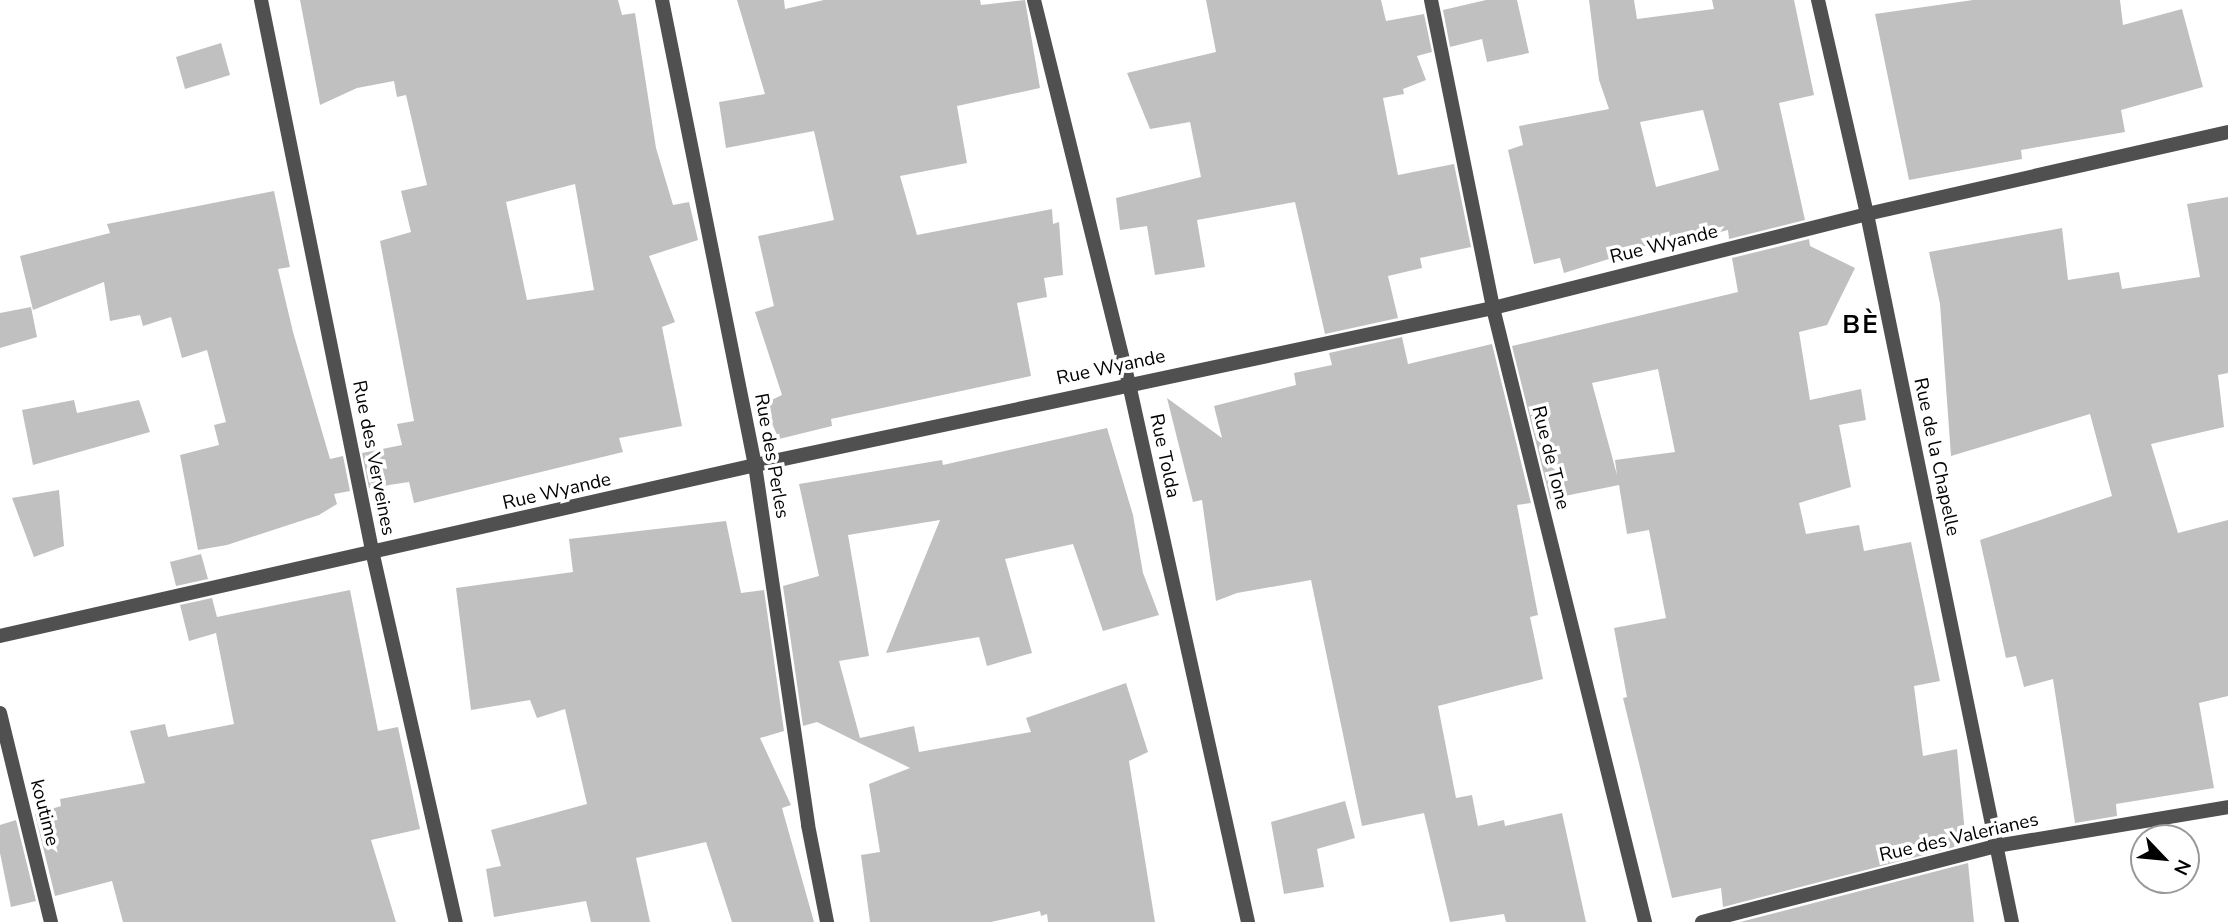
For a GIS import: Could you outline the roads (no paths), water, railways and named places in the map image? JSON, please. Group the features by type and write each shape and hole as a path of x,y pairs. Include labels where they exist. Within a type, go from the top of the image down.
{"street":[{"name":"Rue des Verveines","path":"261,0 373,555 456,922"},
{"name":"Rue des Perles","path":"662,0 755,466 808,825 827,922"},
{"name":"Rue Tolda","path":"1034,0 1129,384 1248,922"},
{"name":"Rue de Tone","path":"1431,0 1493,308 1645,922"},
{"name":"Rue de la Chapelle","path":"1818,0 1867,214 2012,922"},
{"name":"Rue Wyande","path":"0,635 373,555 755,466 1129,384 1493,308 1867,214 2228,132"},
{"name":"koutime","path":"0,713 51,922"},
{"name":"Rue des Valerianes","path":"1702,922 1996,846 2228,807"}],"district":[{"name":"BÈ","path":"1861,325"}]}
